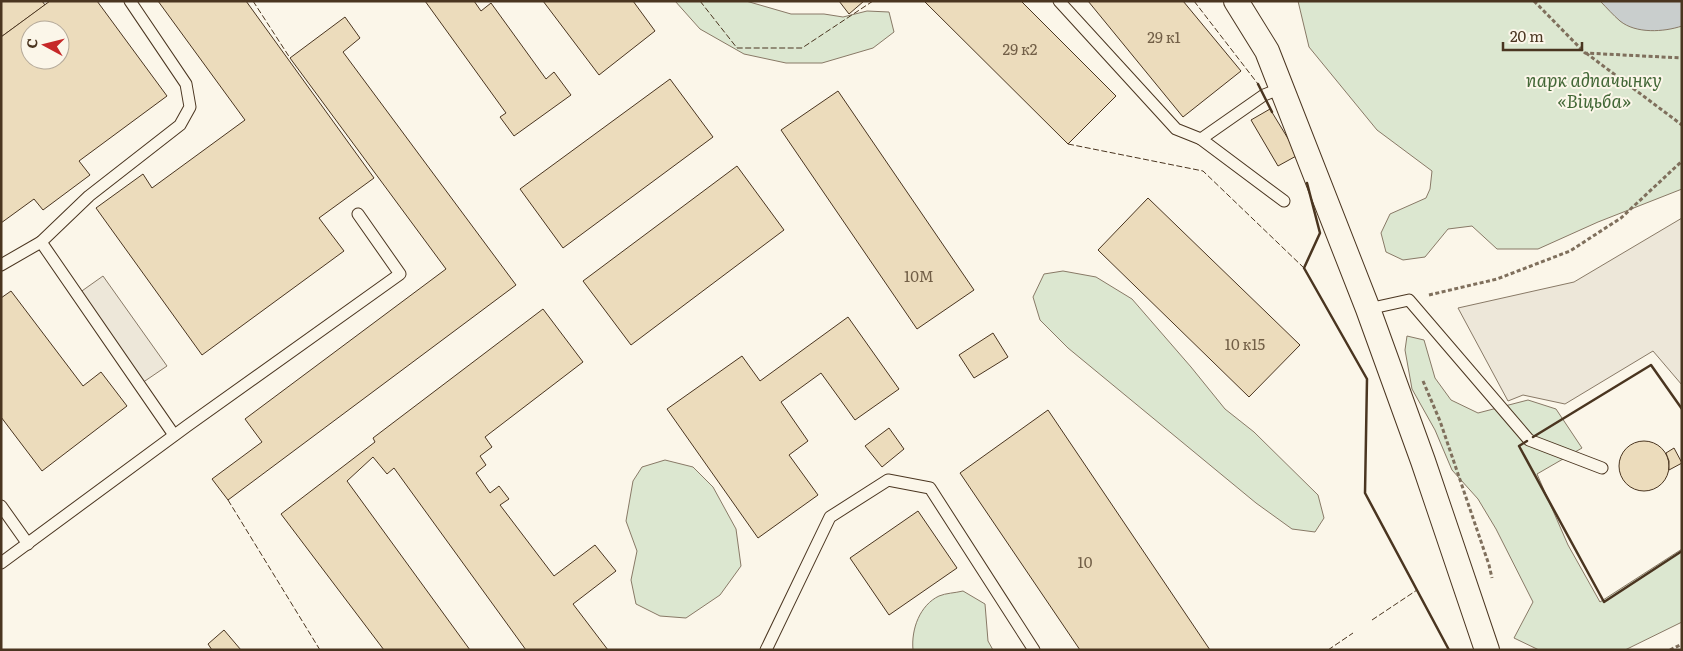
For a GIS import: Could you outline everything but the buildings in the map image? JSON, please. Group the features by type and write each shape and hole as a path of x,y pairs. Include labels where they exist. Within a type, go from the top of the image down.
{"street":[{"path":"1236,1 1267,50 1368,310 1423,461 1487,650"}],"lane":[{"path":"1,265 41,242 89,196 180,125 190,107 186,84 130,1"},
{"path":"1059,1 1176,130 1201,139 1284,201"},
{"path":"1201,139 1264,95 1282,88"},
{"path":"1,564 174,435 400,274 358,214"},
{"path":"41,242 174,435"},
{"path":"1368,310 1409,300 1529,440 1602,468"},
{"path":"766,650 830,517 888,480 930,488 1034,650"},
{"path":"1,506 28,544"}],"path":[{"path":"1534,1 1585,53 1682,124"},
{"path":"1585,53 1682,58"},
{"path":"1409,300 1497,279 1570,251 1622,218 1682,161"},
{"path":"1670,650 1682,644"}],"green space":[{"path":"675,1 746,1 791,14 824,14 843,17 867,11 889,12 894,32 873,48 822,63 786,63 744,54 700,29"},
{"name":"парк адпачынку «Віцьба»","path":"1298,1 1682,1 1682,189 1598,222 1538,249 1497,249 1472,226 1448,229 1425,257 1403,260 1386,252 1381,233 1390,214 1426,198 1430,189 1432,171 1377,130 1309,47"},
{"path":"1063,271 1096,277 1132,299 1225,409 1254,432 1318,495 1324,518 1315,532 1292,529 1256,503 1068,348 1040,320 1033,297 1044,274"},
{"path":"1407,336 1424,340 1435,378 1451,400 1478,413 1528,400 1556,409 1582,448 1537,474 1568,545 1600,602 1682,549 1682,622 1625,650 1539,650 1514,638 1533,602 1496,529 1478,499 1452,470 1435,430 1412,389 1405,350"},
{"path":"665,460 693,467 713,487 736,529 741,566 720,595 686,618 660,616 636,604 631,580 637,551 626,521 633,481 642,467"},
{"path":"963,591 985,604 988,641 993,650 913,650 915,626 927,605 939,596"}],"shaded area":[{"path":"1600,1 1682,1 1682,26 1667,30 1650,31 1634,28 1620,21"},
{"path":"1682,218 1682,385 1653,351 1565,404 1523,395 1508,401 1458,308 1574,282"},
{"path":"103,276 167,366 142,383 79,293"}],"fence":[{"path":"253,1 290,58"},
{"path":"700,1 737,48 802,48 873,1"},
{"path":"1194,1 1258,84"},
{"path":"1068,144 1203,171 1304,268"},
{"path":"228,500 320,650"},
{"path":"1372,620 1417,590"},
{"path":"1328,650 1353,633"}],"wall":[{"path":"1258,84 1272,112"},
{"path":"1307,183 1320,233 1304,268 1367,379 1365,493 1449,650"},
{"path":"1533,437 1651,365 1682,409"},
{"path":"1527,441 1519,446 1604,602 1682,551"}]}
